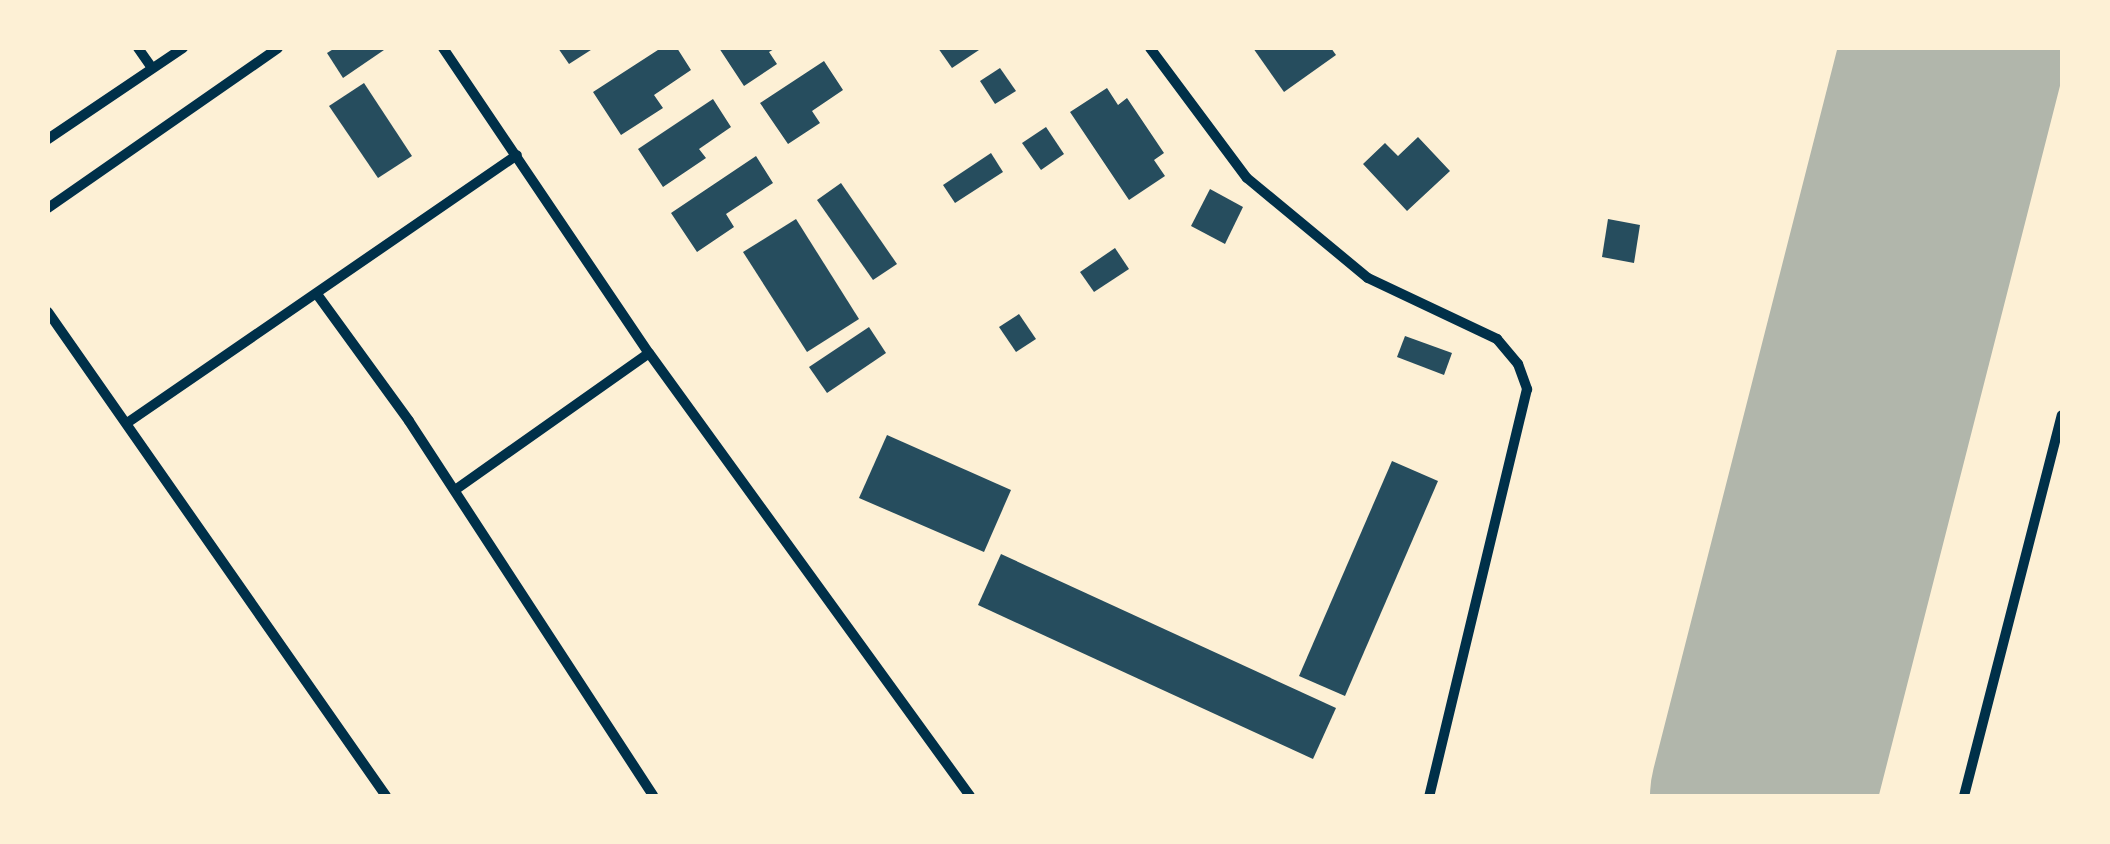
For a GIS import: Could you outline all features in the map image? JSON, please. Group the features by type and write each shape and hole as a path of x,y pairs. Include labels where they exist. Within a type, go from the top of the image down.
{"street":[{"path":"138,48 152,68"},
{"path":"48,139 182,48"},
{"path":"48,208 278,48"},
{"path":"443,48 649,353 970,796"},
{"path":"1150,48 1247,178 1368,278 1497,339 1518,364 1527,389 1428,796"},
{"path":"127,423 319,297 518,155"},
{"path":"319,297 455,490 653,796"},
{"path":"48,312 386,796"},
{"path":"455,490 649,353"},
{"path":"1964,796 2062,415"}],"building":[{"path":"335,48 384,50 343,78 327,53"},
{"path":"558,48 594,48 569,64"},
{"path":"661,48 677,48 691,70 654,95 663,108 621,135 593,92"},
{"path":"719,48 776,48 769,52 777,64 744,86"},
{"path":"938,48 982,48 952,68"},
{"path":"1253,48 1331,48 1336,55 1284,92"},
{"path":"824,61 843,90 812,111 820,123 788,144 760,103"},
{"path":"1000,68 1016,91 995,104 980,81"},
{"path":"364,83 412,156 378,178 329,106"},
{"path":"1107,88 1118,105 1127,98 1164,153 1154,160 1165,176 1129,200 1070,112"},
{"path":"713,99 731,127 699,149 706,158 663,187 638,149"},
{"path":"1046,127 1064,154 1041,170 1022,143"},
{"path":"1418,137 1450,171 1407,211 1363,164 1385,143 1398,156"},
{"path":"991,153 1003,172 955,203 943,185"},
{"path":"756,156 773,183 726,214 734,227 697,252 671,213"},
{"path":"841,183 897,264 873,280 817,200"},
{"path":"1210,189 1243,207 1225,244 1191,226"},
{"path":"796,219 859,319 807,352 743,252"},
{"path":"1608,219 1640,225 1634,263 1602,257"},
{"path":"1115,248 1129,269 1094,292 1080,272"},
{"path":"1019,314 1036,339 1016,352 999,327"},
{"path":"869,327 886,353 827,393 809,367"},
{"path":"1405,336 1452,353 1444,375 1397,357"},
{"path":"887,435 1011,490 984,552 859,498"},
{"path":"1392,461 1438,481 1345,696 1299,676"},
{"path":"1001,554 1336,708 1313,759 978,605"}],"runway":[{"path":"1762,796 1953,48"}]}
